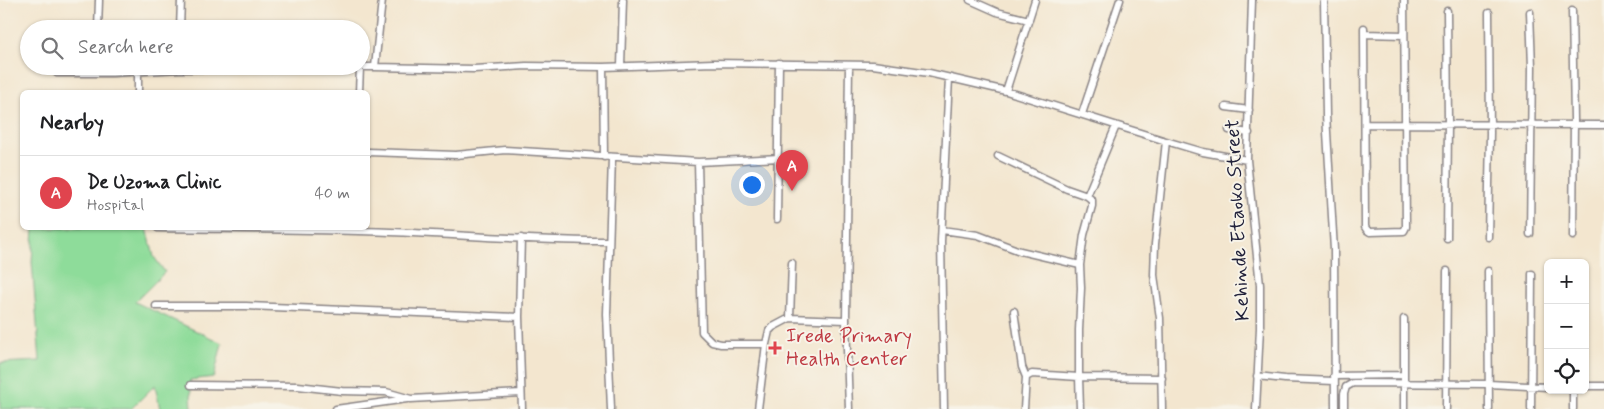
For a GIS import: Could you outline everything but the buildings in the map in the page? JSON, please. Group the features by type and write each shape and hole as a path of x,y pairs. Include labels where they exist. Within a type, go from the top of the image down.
{"street":[{"path":"98,20 99,0"},
{"path":"180,20 181,0"},
{"path":"375,67 382,0"},
{"path":"622,66 623,0"},
{"path":"970,0 997,12 1029,20"},
{"path":"1006,92 1035,0"},
{"path":"1082,114 1120,0"},
{"name":"Kehinde Etaoko Street","path":"1252,0 1247,160 1260,285 1256,409"},
{"path":"1324,0 1326,115 1334,250 1335,409"},
{"path":"1404,0 1406,227 1404,231 1370,232 1365,227 1366,124 1364,31 1404,35"},
{"path":"1447,11 1447,238"},
{"path":"1572,11 1573,236"},
{"path":"1530,12 1530,234"},
{"path":"1488,237 1489,13"},
{"path":"370,67 474,69 526,66 603,67 779,63 873,64 929,73 1006,92 1203,152 1247,160"},
{"path":"777,219 779,63"},
{"path":"848,65 846,320 849,409"},
{"path":"603,67 604,158"},
{"path":"138,75 138,90"},
{"path":"359,90 360,75"},
{"path":"944,409 941,303 942,230 949,78"},
{"path":"1226,108 1249,110"},
{"path":"1366,124 1604,125"},
{"path":"1087,196 1116,126"},
{"path":"1228,130 1249,133"},
{"path":"1162,409 1159,309 1154,275 1155,244 1166,141"},
{"path":"370,152 456,154 505,150 604,158 698,162 779,158"},
{"path":"998,156 1067,189 1087,196 1092,200 1084,235 1080,265 1080,409"},
{"path":"612,158 607,314 612,409"},
{"path":"698,162 702,332 712,342 721,344 766,344"},
{"path":"370,230 609,241"},
{"path":"942,230 978,236 1020,251 1080,265"},
{"path":"521,238 519,317 522,409"},
{"path":"790,318 792,263"},
{"path":"1446,409 1447,271"},
{"path":"1488,271 1489,409"},
{"path":"1531,409 1532,274"},
{"path":"156,306 246,306 519,317"},
{"path":"1014,311 1022,367 1026,377 1024,409"},
{"path":"758,409 766,344 769,331 773,326 790,318 846,320"},
{"path":"1404,319 1404,409"},
{"path":"1026,377 1032,374 1079,377 1162,378"},
{"path":"1257,376 1285,380 1404,375"},
{"path":"1344,409 1346,386 1353,384 1489,384 1544,387"},
{"path":"191,385 298,386 342,391 386,392 411,399"},
{"path":"1589,386 1604,386"},
{"path":"336,409 411,399 521,393"},
{"path":"1572,394 1573,409"}],"green space":[{"path":"34,230 147,230 154,257 165,272 135,302 222,343 214,377 190,380 192,409 160,409 155,385 131,409 0,409 0,363 40,361 32,262"}],"place":[{"name":"De Uzoma Clinic","path":"792,191"},
{"name":"Irede Primary Health Center","path":"775,348"}]}
